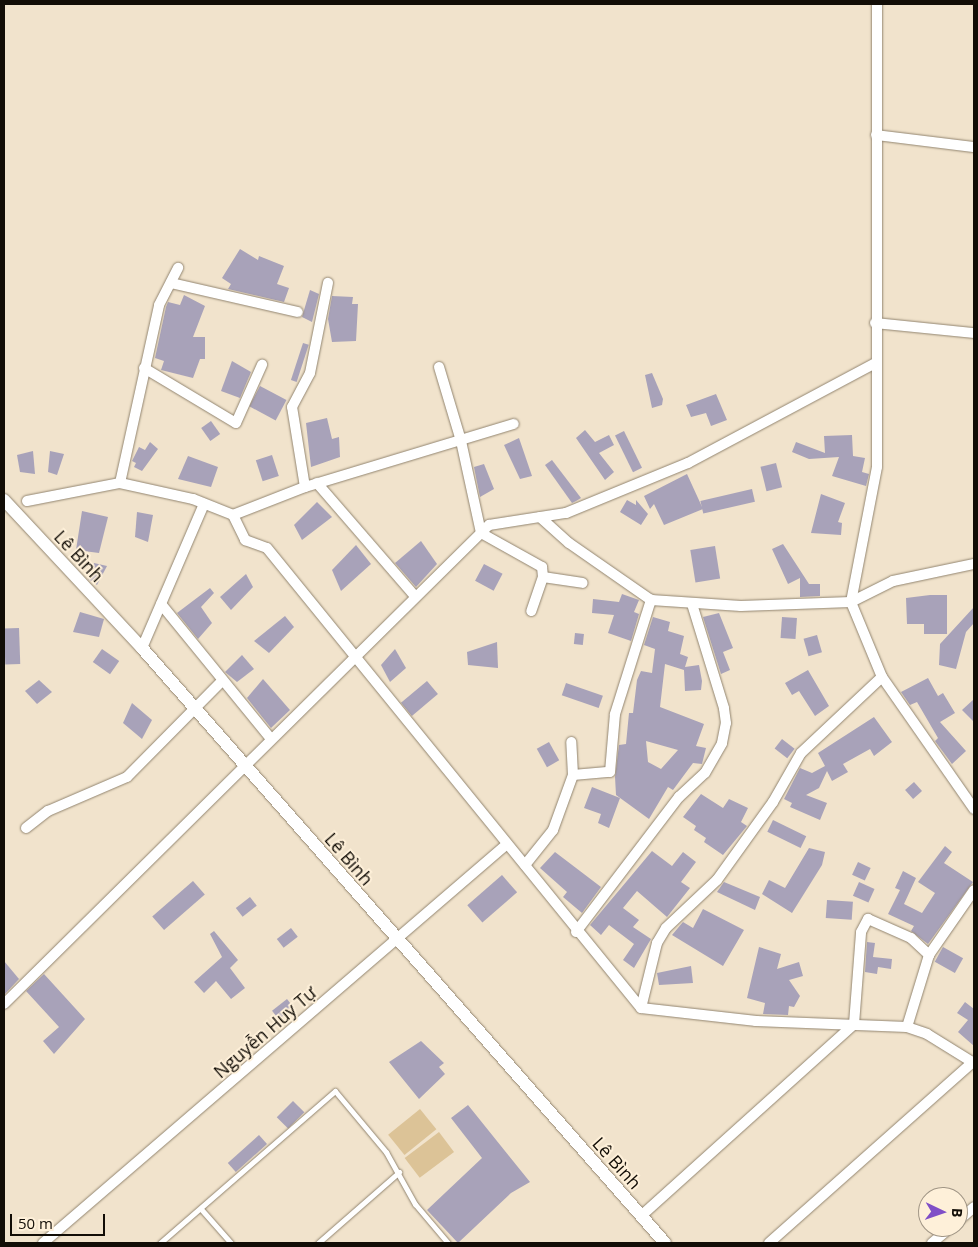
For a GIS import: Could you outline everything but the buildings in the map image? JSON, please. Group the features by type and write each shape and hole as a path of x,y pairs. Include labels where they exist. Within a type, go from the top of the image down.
{"street":[{"path":"877,4 875,323 877,467 851,602 882,677 974,809"},
{"path":"876,136 974,147"},
{"path":"120,483 159,305 178,268"},
{"path":"171,283 298,312"},
{"path":"305,487 292,407 310,373 328,283"},
{"path":"875,323 974,333"},
{"path":"4,1004 489,525 566,513 688,464 875,363"},
{"path":"144,368 236,423 262,365"},
{"path":"439,367 461,441 480,533 542,567 543,577 532,611"},
{"path":"27,501 120,483 204,504 233,515 305,487 514,424"},
{"path":"317,484 415,596"},
{"name":"Lê Bình","path":"4,500 142,648 665,1243"},
{"path":"142,648 204,504"},
{"path":"233,515 245,540 267,548 354,659 525,865 576,932 641,1008 756,1021 907,1027 927,1034 973,1063 769,1243"},
{"path":"540,517 569,543 651,600 692,604 851,602 893,581 974,564"},
{"path":"543,577 583,583"},
{"path":"573,774 610,772 615,714 651,600"},
{"path":"161,604 272,738"},
{"path":"576,932 679,797 705,773 722,743 726,723 724,708 692,604"},
{"path":"641,1008 657,943 666,928 717,880 773,802 801,752 882,677"},
{"path":"26,828 48,811 127,777 223,680"},
{"path":"525,865 553,830 573,774 571,742"},
{"name":"Nguyễn Huy Tự","path":"43,1243 398,940 506,844"},
{"path":"907,1027 929,955 974,890"},
{"path":"641,1216 854,1024 861,932 868,918 911,938 929,955"}],"lane":[{"path":"160,1243 335,1091 399,1172 415,1204 448,1243"},
{"path":"318,1243 399,1172"},
{"path":"201,1209 231,1243"}],"shaded area":[{"path":"420,1109 436,1129 404,1155 388,1135"},
{"path":"439,1132 454,1152 420,1178 405,1158"}]}
